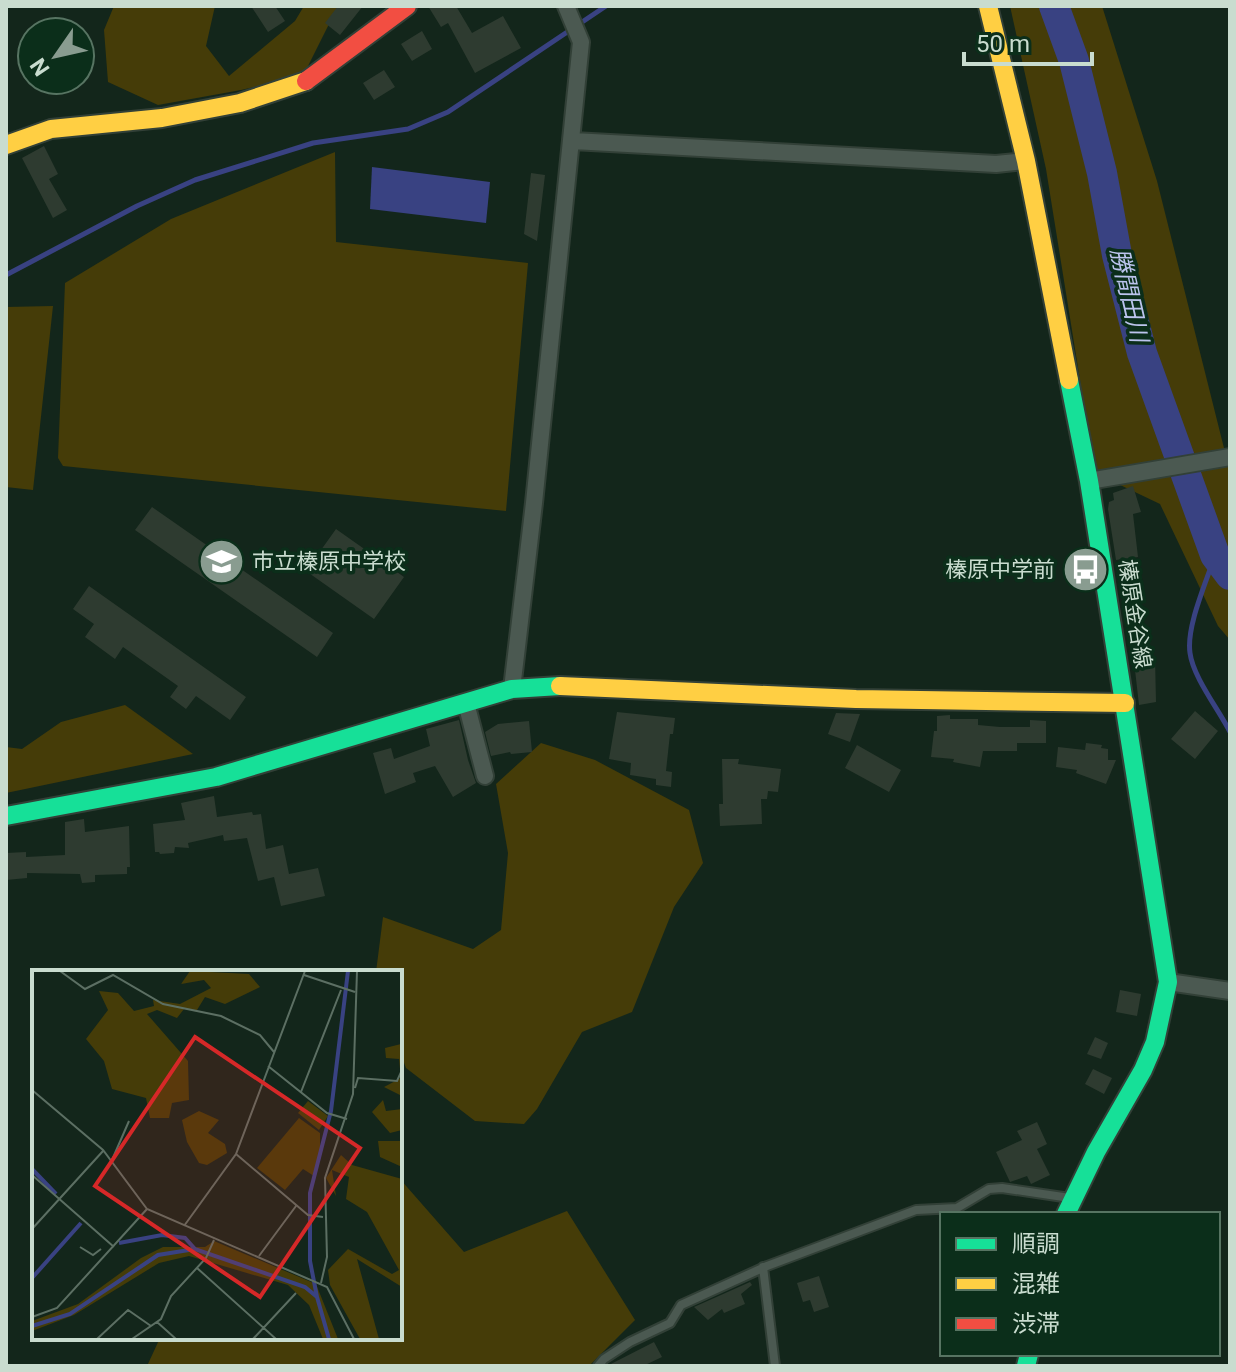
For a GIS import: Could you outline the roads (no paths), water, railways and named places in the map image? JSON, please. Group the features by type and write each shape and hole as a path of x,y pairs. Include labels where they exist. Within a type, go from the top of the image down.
{"street":[{"path":"6,145 51,129 162,118 240,103 304,82 407,6"},
{"name":"榛原金谷線","path":"988,6 1026,161 1089,481 1168,982 1155,1042 1143,1070 1069,1206"},
{"path":"512,689 573,141 581,42 568,11"},
{"path":"573,141 996,164 1026,161"},
{"path":"1089,481 1228,457"},
{"path":"6,816 216,777 512,689 585,683 837,699 1125,703"},
{"path":"466,703 485,776"},
{"path":"1168,982 1230,991"}],"lane":[{"path":"598,1366 630,1342 670,1323 681,1305 763,1267 916,1210 957,1208 989,1189 1002,1188 1069,1206"},
{"path":"763,1267 775,1366"}],"water":[{"path":"372,167 490,182 486,223 370,209"}],"waterway":[{"path":"6,275 137,206 195,180 313,143 408,129 448,112 606,6"},
{"name":"勝間田川","path":"1054,6 1074,61 1142,353 1215,555 1230,575"},
{"path":"1215,555 1194,617 1190,653 1201,683 1230,732"}],"place":[{"name":"市立榛原中学校","path":"221,561"},
{"name":"榛原中学前","path":"1086,569"}]}
